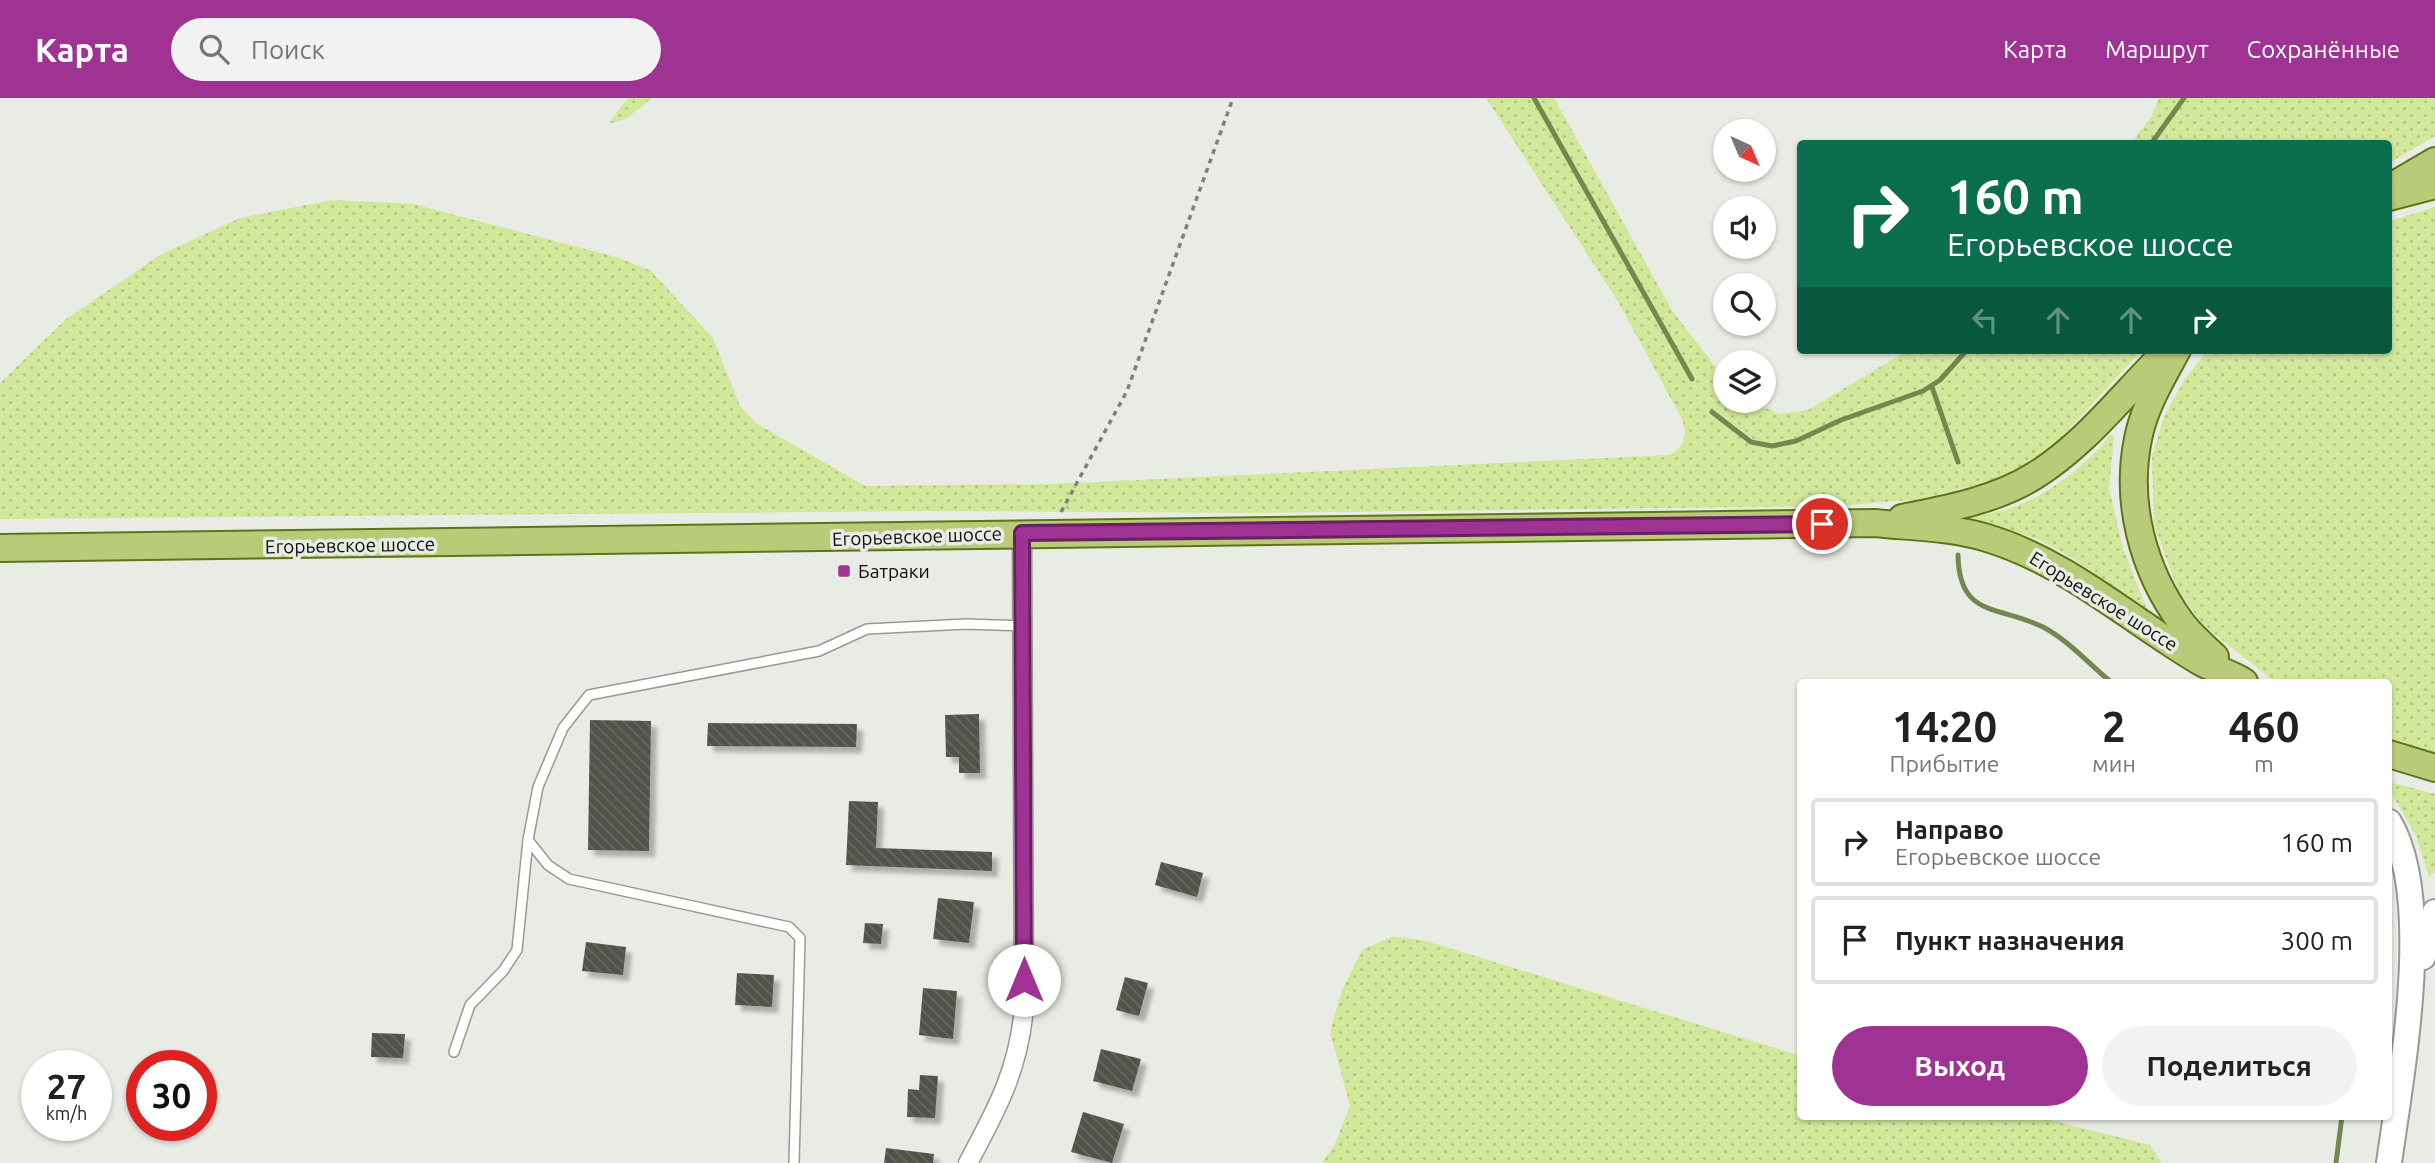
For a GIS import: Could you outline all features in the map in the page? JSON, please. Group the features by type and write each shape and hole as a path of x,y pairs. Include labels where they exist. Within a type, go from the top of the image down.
{"main road":[{"path":"2392,186 2435,161"},
{"path":"2392,196 2435,186"},
{"name":"Егорьевское шоссе","path":"1875,523 1942,510 2006,491 2033,477 2060,458 2159,359 2168,354"},
{"path":"2173,354 2150,403 2138,438 2134,509 2141,540 2165,597 2183,625 2238,678"},
{"name":"Егорьевское шоссе","path":"0,548 771,541 1022,533 1875,523 1986,537 2021,550 2112,603 2203,663 2238,678"},
{"path":"2392,755 2435,768"},
{"path":"2389,1163 2407,1030 2414,913 2404,853 2392,828"},
{"path":"2407,1030 2435,912"}],"street":[{"path":"968,1163 1005,1094 1021,1043 1024,1007 1022,533"}],"lane":[{"path":"454,1052 470,1005 503,971 517,950 528,840 538,787 563,728 589,695 820,651 867,629 967,624 1022,626"},
{"path":"528,840 548,865 569,879 789,927 800,938 794,1163"}],"path":[{"path":"1050,533 1127,391 1233,98"}],"green space":[{"path":"628,98 652,98 626,119 608,124"},
{"path":"1486,98 1554,98 1673,312 1713,364 1713,413 1779,414 1808,410 1901,354 2138,354 2054,445 2003,478 1920,499 1840,506 1253,513 927,511 0,519 0,383 65,320 160,255 240,218 332,200 413,204 616,257 650,270 713,338 740,406 756,423 865,486 1052,484 1670,455 1684,439 1681,417 1617,300"},
{"path":"2159,98 2435,98 2435,136 2392,161 2392,140 2133,140 2152,116"},
{"path":"2435,207 2435,756 2392,741 2392,679 2271,679 2202,624 2178,590 2154,525 2152,457 2164,416 2185,379 2205,354 2392,354 2392,220"},
{"path":"2110,435 2114,436 2109,488 2123,548 2146,607 2141,608 2067,555 2033,538 1987,525 1974,518 2011,508 2039,495 2078,468"},
{"path":"2392,783 2435,794 2435,871 2429,877 2415,834 2392,794"},
{"path":"1393,936 1426,941 1797,1055 1797,1120 2050,1120 2150,1145 2162,1163 1322,1163 1334,1146 1350,1106 1330,1032 1342,990 1362,950"}],"building":[{"path":"979,714 980,773 959,773 959,757 946,757 945,715"},
{"path":"590,720 651,721 649,851 588,850"},
{"path":"708,723 857,724 856,747 707,746"},
{"path":"849,801 878,802 876,848 992,852 992,871 846,865"},
{"path":"1161,862 1203,873 1197,897 1155,885"},
{"path":"938,898 974,902 969,943 933,939"},
{"path":"865,923 883,924 881,944 863,943"},
{"path":"586,942 626,947 623,975 582,971"},
{"path":"737,973 774,975 772,1007 735,1005"},
{"path":"1125,977 1148,983 1139,1016 1116,1010"},
{"path":"923,988 957,991 953,1039 919,1035"},
{"path":"372,1033 405,1034 403,1058 371,1057"},
{"path":"1101,1049 1141,1059 1132,1091 1093,1081"},
{"path":"920,1075 938,1076 935,1118 907,1117 908,1089 919,1090"},
{"path":"1083,1112 1124,1124 1112,1163 1071,1152"},
{"path":"886,1148 934,1154 933,1163 884,1163"}],"waterway":[{"path":"1534,98 1692,379"},
{"path":"2154,140 2184,98"},
{"path":"1712,412 1751,442 1772,446 1796,441 1841,420 1923,391 1940,380 1963,354"},
{"path":"1932,387 1958,462"},
{"path":"1958,555 1960,575 1965,590 1973,600 2052,632 2108,679"},
{"path":"2336,1163 2341,1120"}],"place":[{"name":"Батраки","path":"844,571"}],"route":[{"path":"1024,980 1022,533 1822,524"}]}
